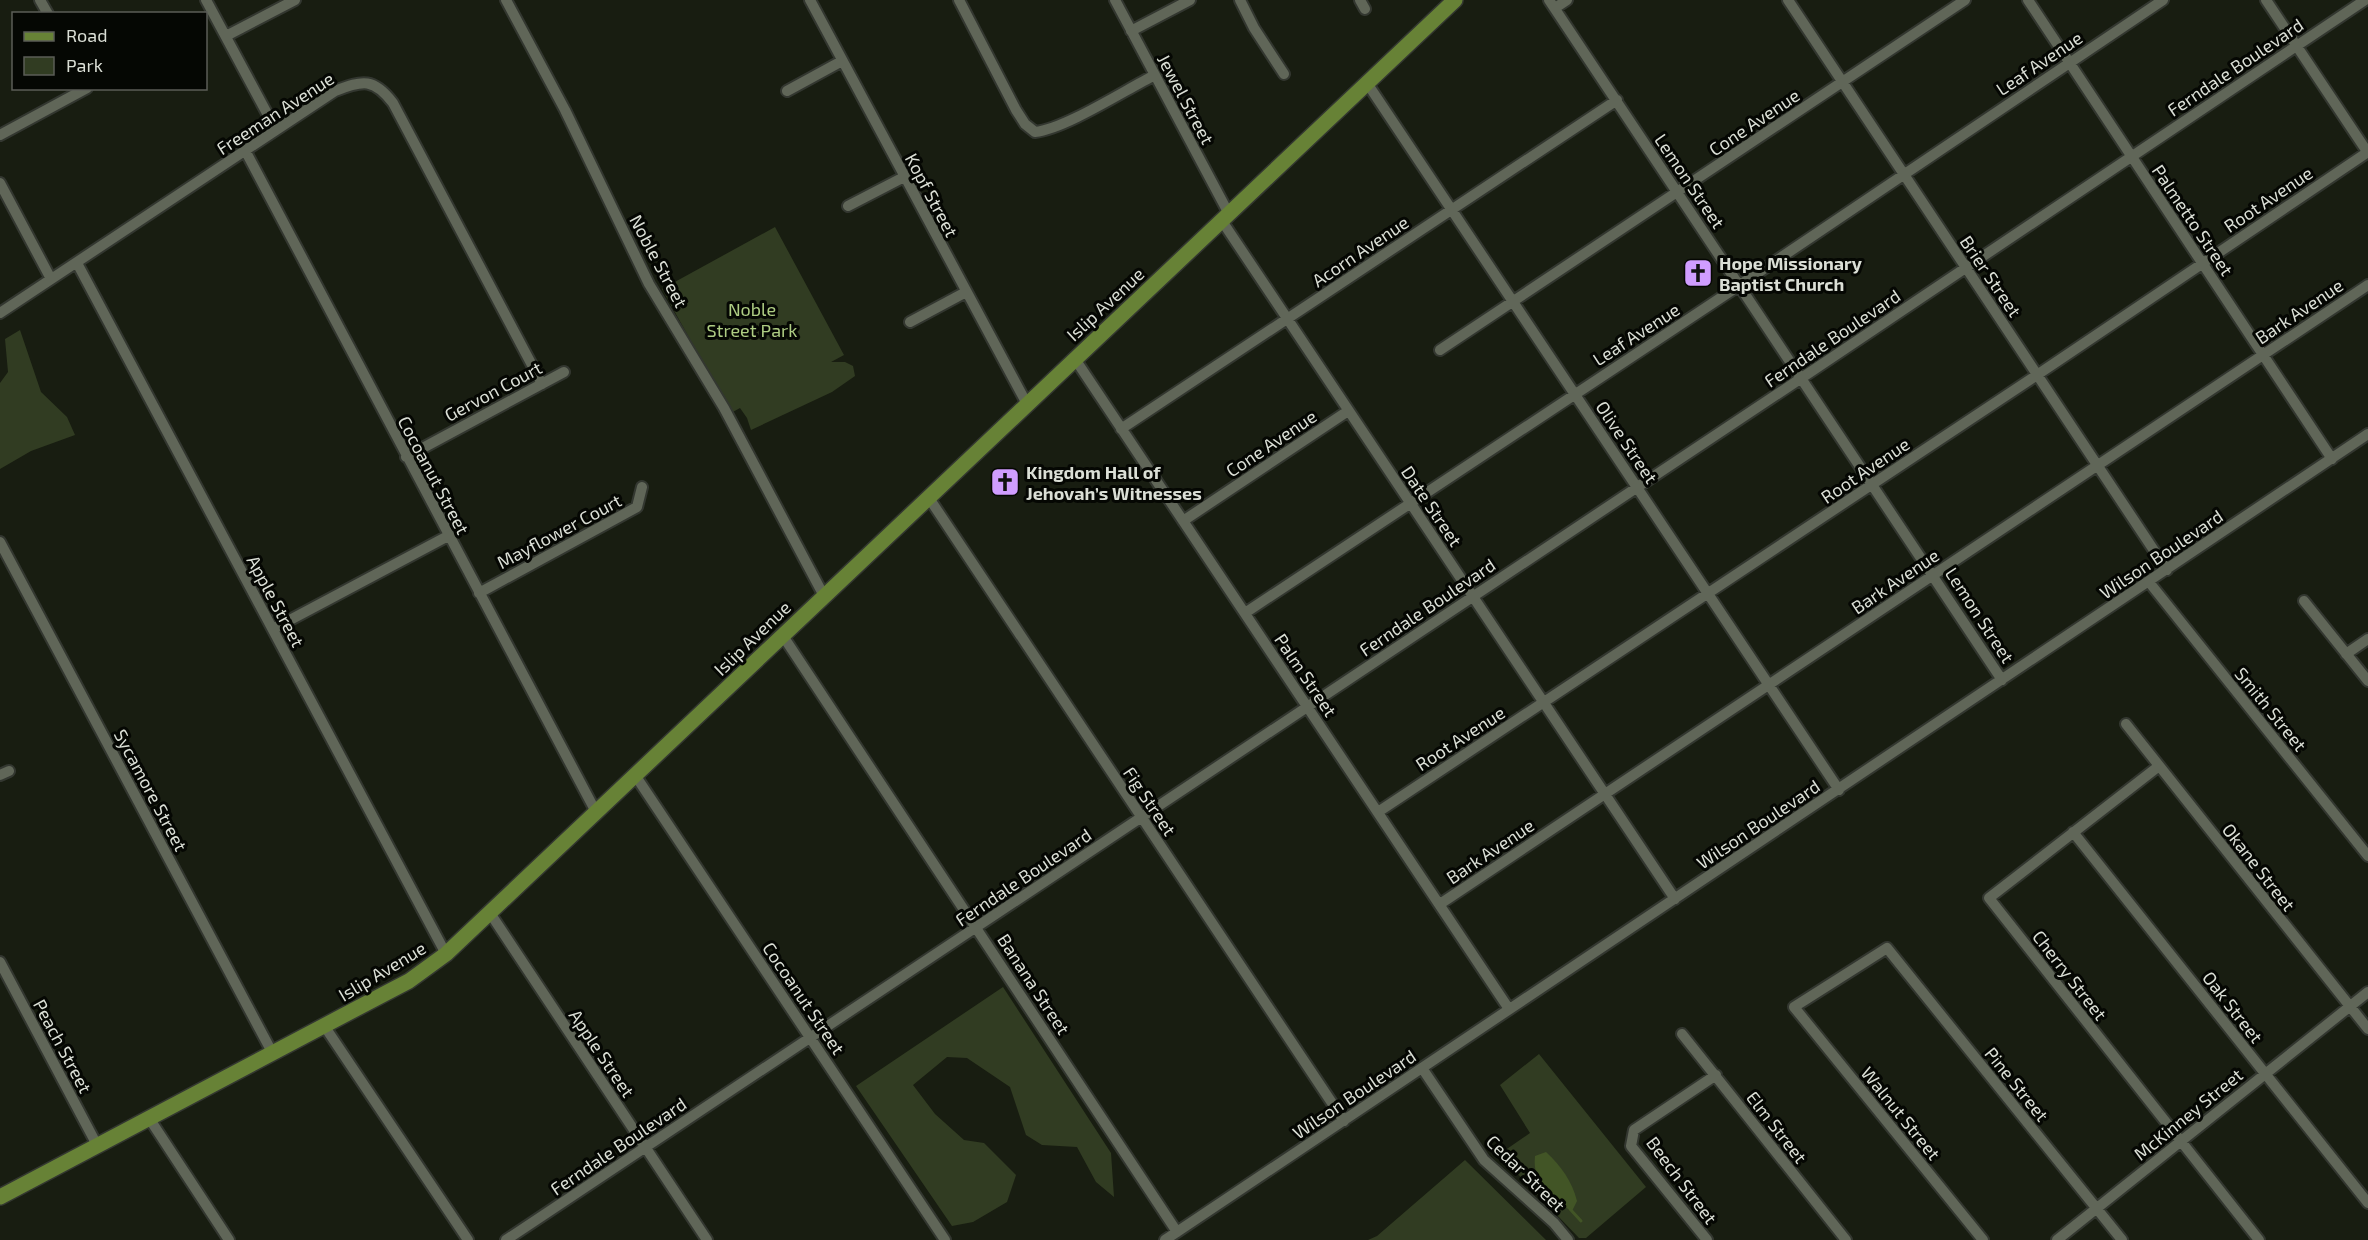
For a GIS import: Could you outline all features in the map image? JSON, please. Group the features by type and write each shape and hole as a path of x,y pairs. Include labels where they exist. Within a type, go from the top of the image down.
{"main road":[{"name":"Islip Avenue","path":"0,1197 325,1027 409,981 446,954 1455,0"}],"street":[{"path":"206,0 276,130"},
{"path":"226,36 295,0"},
{"name":"Noble Street","path":"506,0 565,110 649,284 724,408 824,596"},
{"name":"Kopf Street","path":"810,0 1027,404"},
{"path":"959,0 1016,110 1025,124 1035,132 1047,131 1064,123 1155,75"},
{"name":"Jewel Street","path":"1115,0 1226,217"},
{"path":"1131,31 1190,0"},
{"path":"1240,0 1254,28 1284,74"},
{"path":"1552,4 1567,0"},
{"name":"Brier Street","path":"1788,0 2167,570"},
{"name":"Cone Avenue","path":"1440,350 1965,0"},
{"name":"Palmetto Street","path":"2028,0 2332,459"},
{"name":"Leaf Avenue","path":"1245,613 1740,285 2163,0"},
{"path":"2266,0 2368,152"},
{"name":"Ferndale Boulevard","path":"506,1240 1802,378 2365,0"},
{"name":"Lemon Street","path":"1552,4 2002,680"},
{"path":"207,25 217,20"},
{"path":"787,91 842,61"},
{"name":"Freeman Avenue","path":"0,313 335,91 355,84 371,83 384,91 415,142 542,384"},
{"name":"Olive Street","path":"1367,83 1839,790"},
{"path":"0,135 83,90"},
{"name":"Acorn Avenue","path":"1121,429 1617,100"},
{"name":"Cocoanut Street","path":"246,152 596,812"},
{"name":"Root Avenue","path":"1378,812 2037,375 2368,152"},
{"path":"848,207 904,177"},
{"path":"0,183 51,279"},
{"name":"Date Street","path":"1226,217 1288,320 1675,899"},
{"name":"Apple Street","path":"77,263 446,954"},
{"name":"Bark Avenue","path":"1440,904 2368,285"},
{"path":"910,322 966,292"},
{"name":"Palm Street","path":"1075,359 1509,1010"},
{"name":"Gervon Court","path":"406,457 564,372"},
{"name":"Cone Avenue","path":"1183,521 1348,411"},
{"name":"Wilson Boulevard","path":"1165,1240 2368,434"},
{"name":"Mayflower Court","path":"479,593 638,507 642,487"},
{"name":"Fig Street","path":"929,498 1344,1121"},
{"path":"273,629 448,536"},
{"name":"Sycamore Street","path":"0,542 273,1054"},
{"name":"Smith Street","path":"2149,582 2368,856"},
{"path":"2304,601 2368,681"},
{"name":"Banana Street","path":"783,636 1177,1232"},
{"path":"2346,654 2368,639"},
{"name":"Okane Street","path":"2126,724 2368,1029"},
{"name":"Cherry Street","path":"2158,766 1989,898 2259,1240"},
{"name":"Cocoanut Street","path":"635,775 945,1240"},
{"name":"Oak Street","path":"2073,832 2368,1203"},
{"name":"Apple Street","path":"490,914 707,1240"},
{"name":"Pine Street","path":"1794,1007 1887,948 2122,1240"},
{"name":"Peach Street","path":"0,962 97,1145"},
{"name":"McKinney Street","path":"2057,1240 2368,992"},
{"name":"Walnut Street","path":"1794,1007 1983,1240"},
{"path":"325,1027 468,1240"},
{"name":"Elm Street","path":"1682,1034 1846,1240"},
{"name":"Cedar Street","path":"1422,1068 1484,1160 1554,1223 1568,1240"},
{"name":"Beech Street","path":"1707,1240 1631,1146 1634,1130 1716,1075"},
{"path":"149,1118 230,1240"}],"green space":[{"name":"Noble Street Park","path":"775,227 844,355 831,362 845,362 853,366 855,376 832,392 751,430 740,408 731,413 662,289"},
{"path":"20,330 41,392 67,417 75,435 31,451 0,469 0,383 8,372 5,339"},
{"path":"1003,987 1111,1153 1114,1197 1096,1182 1077,1147 1042,1145 1026,1135 1010,1087 967,1058 947,1057 913,1085 935,1114 964,1140 984,1143 1016,1175 1007,1202 973,1222 952,1226 856,1086"},
{"path":"1539,1054 1646,1187 1586,1238 1579,1238 1509,1165 1501,1153 1530,1133 1500,1085"},
{"path":"1465,1160 1546,1240 1368,1240 1377,1236"}],"shaded area":[{"path":"1546,1152 1569,1180 1577,1201 1572,1211 1550,1196 1536,1174 1535,1156"}],"waterway":[{"path":"1570,1209 1581,1221"}],"place":[{"name":"Hope Missionary Baptist Church","path":"1698,273"},
{"name":"Kingdom Hall of Jehovah’s Witnesses","path":"1005,482"}]}
